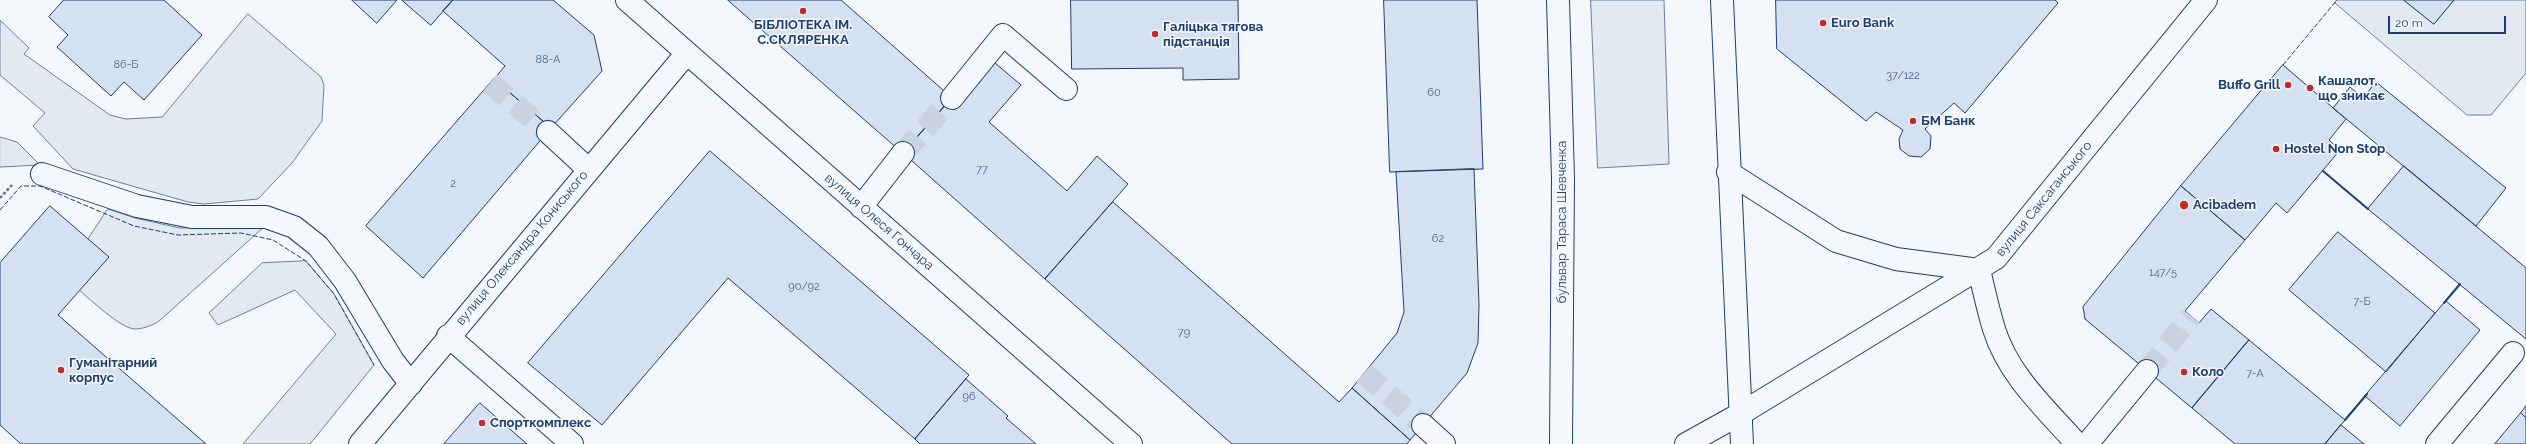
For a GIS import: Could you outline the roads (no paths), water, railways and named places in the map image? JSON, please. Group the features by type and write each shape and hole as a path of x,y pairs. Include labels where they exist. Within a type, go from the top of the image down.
{"main road":[{"name":"вулиця Олеся Гончара","path":"628,0 1131,444"},
{"name":"бульвар Тараса Шевченка","path":"1558,0 1564,179 1560,444"},
{"path":"1722,0 1728,172 1742,444"},
{"name":"вулиця Саксаганського","path":"1686,444 1740,414 1979,270 1996,258 2206,0"},
{"path":"952,98 1003,35 1066,89"},
{"name":"вулиця Олександра Кониського","path":"360,444 448,336 687,53"},
{"path":"548,132 588,169"},
{"path":"861,207 903,154"},
{"path":"1728,172 1836,241 1896,259 1979,270 1994,330 2009,360 2024,385 2077,444"},
{"path":"42,174 153,209 192,217 266,217 294,227 318,246 345,281 393,361 410,384"},
{"path":"448,336 572,444"},
{"path":"2437,444 2513,353"},
{"path":"2087,444 2147,371"},
{"path":"1423,426 1444,444"}],"tunnel":[{"path":"490,83 548,132"},
{"path":"903,153 952,98"},
{"path":"2147,371 2191,316"},
{"path":"1364,373 1423,425"}],"place":[{"name":"БІБЛІОТЕКА ІМ. С.СКЛЯРЕНКА","path":"803,11"},
{"name":"Euro Bank","path":"1823,23"},
{"name":"Галiцька тягова пiдстанцiя","path":"1155,34"},
{"name":"Buffo Grill","path":"2288,85"},
{"name":"Кашалот, що зникає","path":"2310,88"},
{"name":"БМ Банк","path":"1913,121"},
{"name":"Hostel Non Stop","path":"2276,149"},
{"name":"Acibadem","path":"2184,205"},
{"name":"Гуманітарний корпус","path":"61,370"},
{"name":"Коло","path":"2184,372"},
{"name":"Спорткомплекс","path":"482,423"}]}
